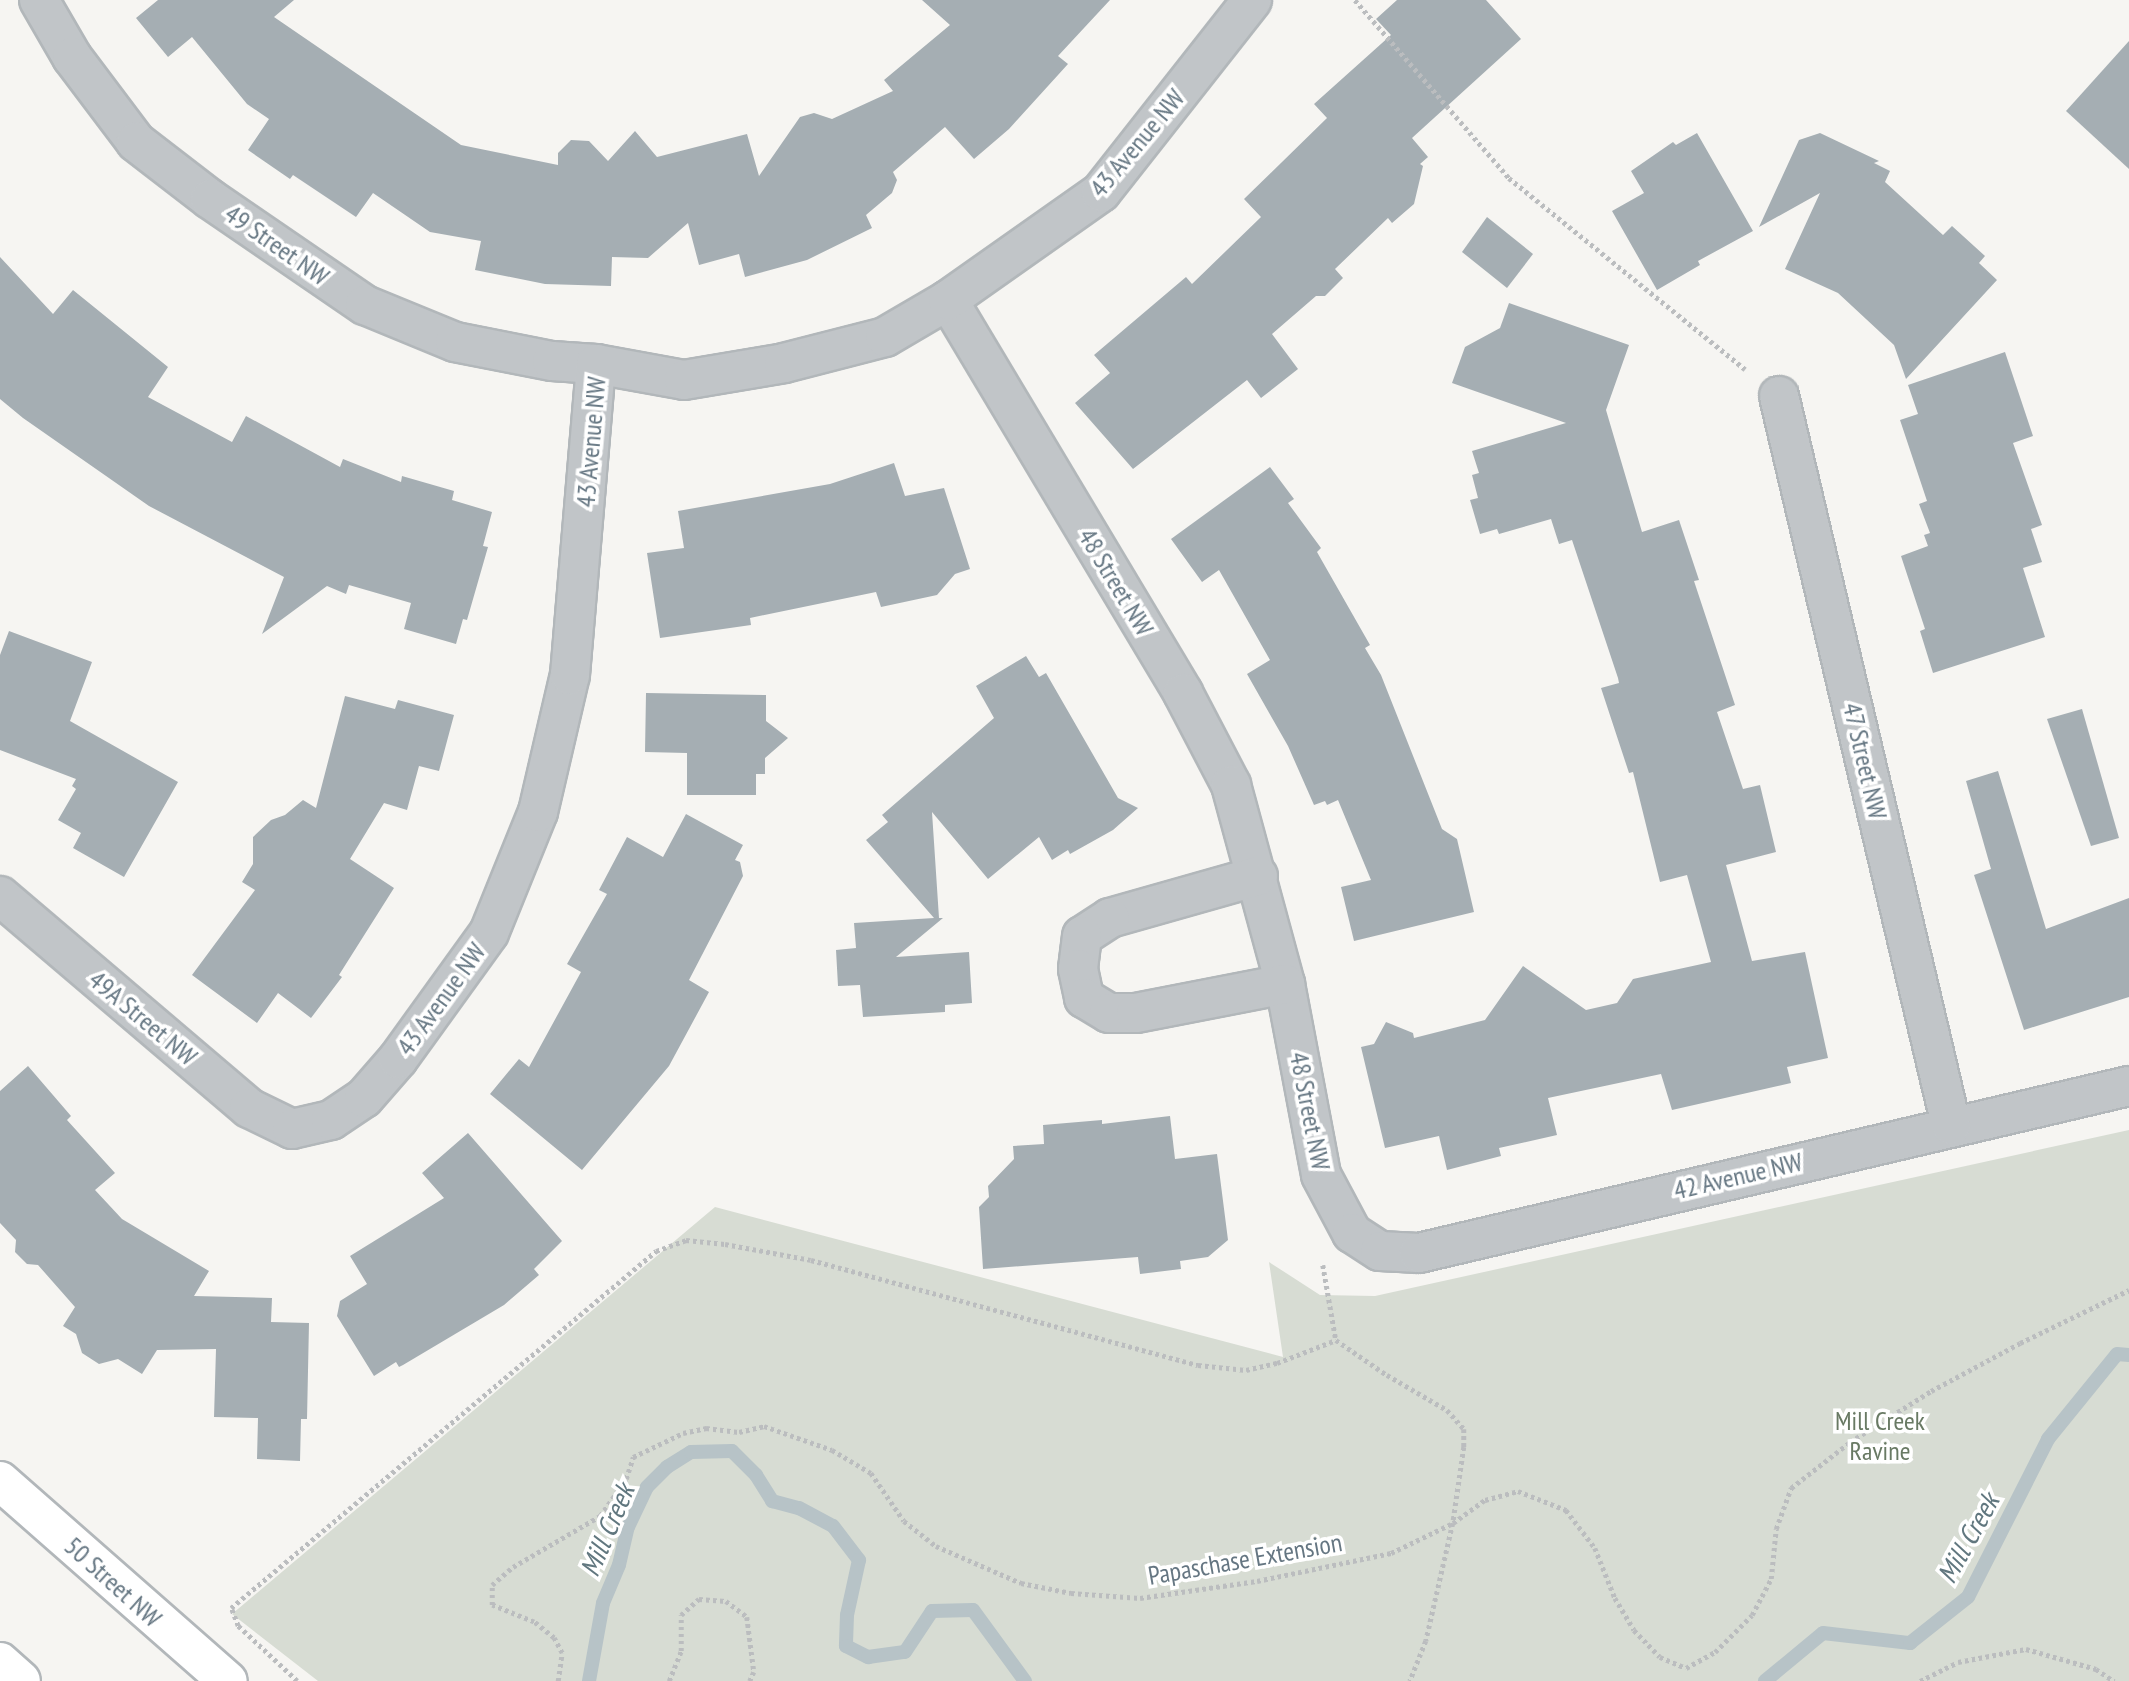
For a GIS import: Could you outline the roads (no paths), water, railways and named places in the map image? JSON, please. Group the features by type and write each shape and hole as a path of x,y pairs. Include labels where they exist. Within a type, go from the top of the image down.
{"main road":[{"name":"50 Street NW","path":"0,1481 228,1681"},
{"path":"0,1662 21,1681"}],"street":[{"name":"49 Street NW","path":"38,0 72,57 136,142 210,199 365,305 455,342 552,360 596,364"},
{"name":"43 Avenue NW","path":"292,1129 331,1120 364,1098 398,1059 489,933 538,812 570,676 596,364 684,380 784,363 885,337 948,300 1101,192 1252,0"},
{"name":"48 Street NW","path":"948,300 1183,693 1231,785 1286,984 1321,1175 1344,1221"},
{"name":"47 Street NW","path":"1779,396 1951,1125"},
{"path":"1258,876 1110,918 1082,936 1078,969 1084,998 1109,1013 1136,1013 1286,984"},
{"name":"49A Street NW","path":"0,897 249,1108 292,1129"},
{"name":"42 Avenue NW","path":"1344,1221 1380,1251 1419,1252 1951,1125 2129,1086"}],"waterway":[{"name":"Mill Creek","path":"1765,1681 1823,1633 1910,1643 1968,1597 2048,1439 2117,1354 2129,1355"},
{"name":"Mill Creek","path":"589,1681 603,1603 619,1565 628,1527 647,1487 667,1467 691,1452 732,1451 756,1475 772,1501 799,1508 833,1526 859,1560 847,1615 846,1646 868,1657 905,1652 932,1611 973,1610 1025,1681"}],"park label":[{"name":"Mill Creek Ravine","path":"1880,1436"}]}
